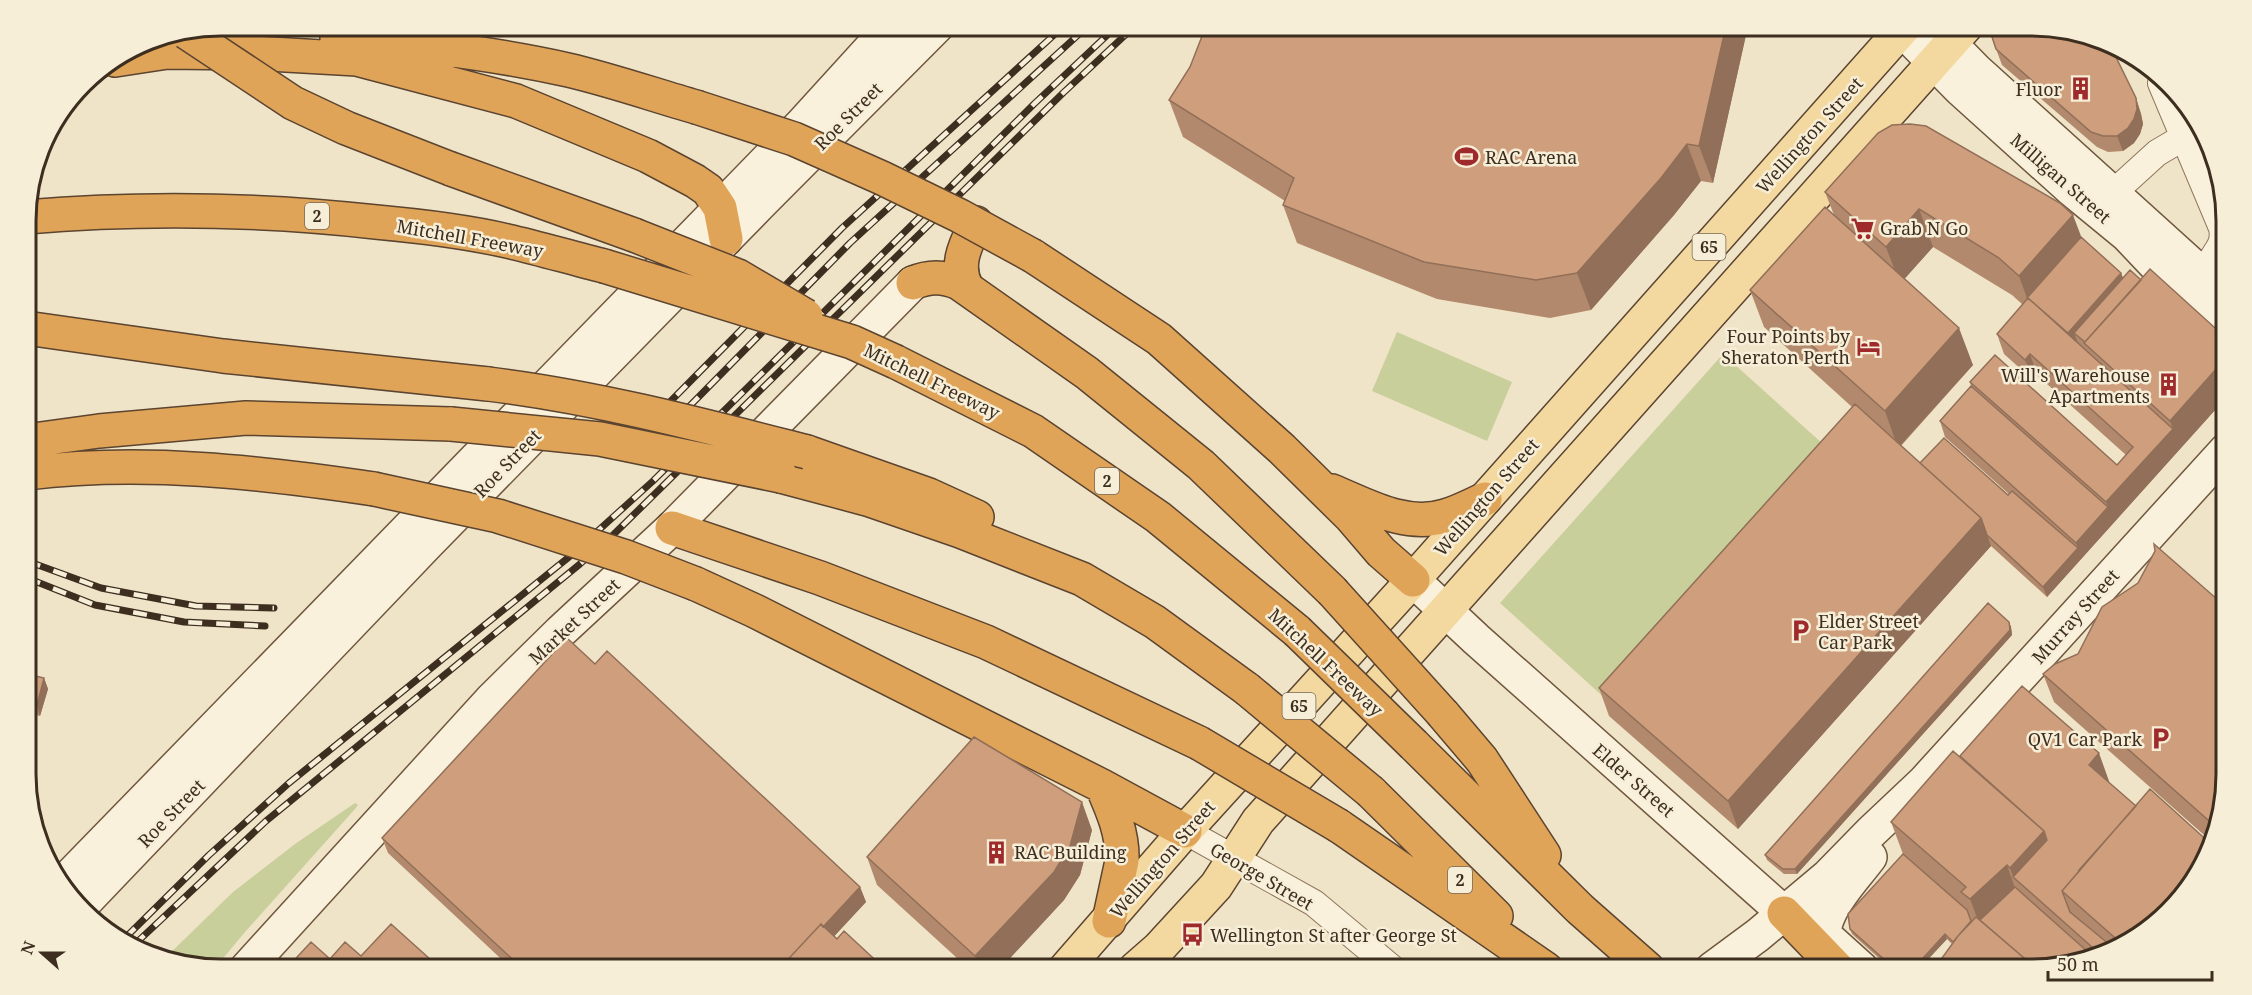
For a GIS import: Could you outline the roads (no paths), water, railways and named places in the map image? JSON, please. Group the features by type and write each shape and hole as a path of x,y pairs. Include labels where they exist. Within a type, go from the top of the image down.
{"highway":[{"path":"227,36 269,66 451,169"},
{"path":"158,47 176,42 331,37 410,44 498,56 570,71 696,107 794,139 882,177 1033,256 1158,339 1282,449 1351,517 1381,552 1413,580"},
{"path":"176,42 252,53 357,59 437,78 516,101 648,156 695,181 708,190 723,223"},
{"path":"176,42 293,104 346,128 738,276 852,342"},
{"name":"Mitchell Freeway","path":"36,216 167,209 230,210 428,227 505,241 604,266 852,342 896,362 1042,438 1158,517 1297,632 1580,909 1637,959"},
{"path":"967,288 961,274 961,260 976,223"},
{"path":"913,283 926,278 940,277 953,280 967,288"},
{"name":"2","path":"967,288 1088,373 1201,465 1332,591 1482,760 1580,909"},
{"path":"36,330 223,356 529,389 672,418 807,452 929,495 1028,542 1082,579"},
{"name":"2","path":"36,440 99,431 246,418 451,424 600,439 781,476 867,499 960,531 1082,579 1155,622 1246,689 1371,792 1537,959"},
{"path":"36,473 179,467 280,475 374,489 508,519 626,556 755,610 1102,786 1185,831"},
{"path":"1319,486 1390,515 1408,519 1446,516 1485,499"},
{"path":"672,528 820,578 986,642 1199,743 1339,826 1532,959"},
{"path":"1102,786 1116,820 1123,851 1109,921"},
{"path":"1784,913 1838,959"}],"main road":[{"name":"Roe Street","path":"723,223 801,125 883,36"},
{"name":"Roe Street","path":"68,878 345,611 723,223 927,36"},
{"name":"Wellington Street","path":"1074,959 1185,831 1485,499 1925,36"},
{"name":"65","path":"1146,959 1216,886 1258,821 1446,610 1925,36"},
{"name":"Milligan Street","path":"1929,36 2113,193 2216,287"},
{"name":"Milligan Street","path":"1929,36 2071,189 2127,235 2163,273 2216,320"},
{"name":"Market Street","path":"255,959 491,700 672,528 913,283"},
{"name":"Murray Street","path":"1726,959 1758,936 1828,876 1924,783 2216,461"},
{"name":"Elder Street","path":"1413,580 1595,746 1784,913"},
{"name":"Roe Street","path":"86,901 345,611"},
{"name":"Murray Street","path":"1838,959 1835,904 1924,783"}],"street":[{"path":"2166,94 2215,212"},
{"name":"Milligan Street","path":"2113,193 2157,153 2184,137"},
{"path":"2216,252 2207,270 2216,286"},
{"name":"George Street","path":"1185,831 1314,903 1381,959"}],"railway":[{"path":"657,415 842,228 1053,36"},
{"path":"669,427 850,243 1077,36"},
{"path":"129,934 209,855 289,783 569,557 653,481 1034,104 1106,36"},
{"path":"140,940 266,821 614,534 1063,93 1124,36"},
{"path":"36,564 101,588 196,606 274,608"},
{"path":"36,582 95,605 184,622 265,626"}],"place":[{"name":"Fluor","path":"2080,89"},
{"name":"RAC Arena","path":"1467,157"},
{"name":"Grab N Go","path":"1862,228"},
{"name":"Four Points by Sheraton Perth","path":"1868,346"},
{"name":"Will's Warehouse Apartments","path":"2168,385"},
{"name":"Elder Street Car Park","path":"1800,631"},
{"name":"QV1 Car Park","path":"2160,739"},
{"name":"RAC Building","path":"996,852"},
{"name":"Wellington St after George St","path":"1192,935"}]}
